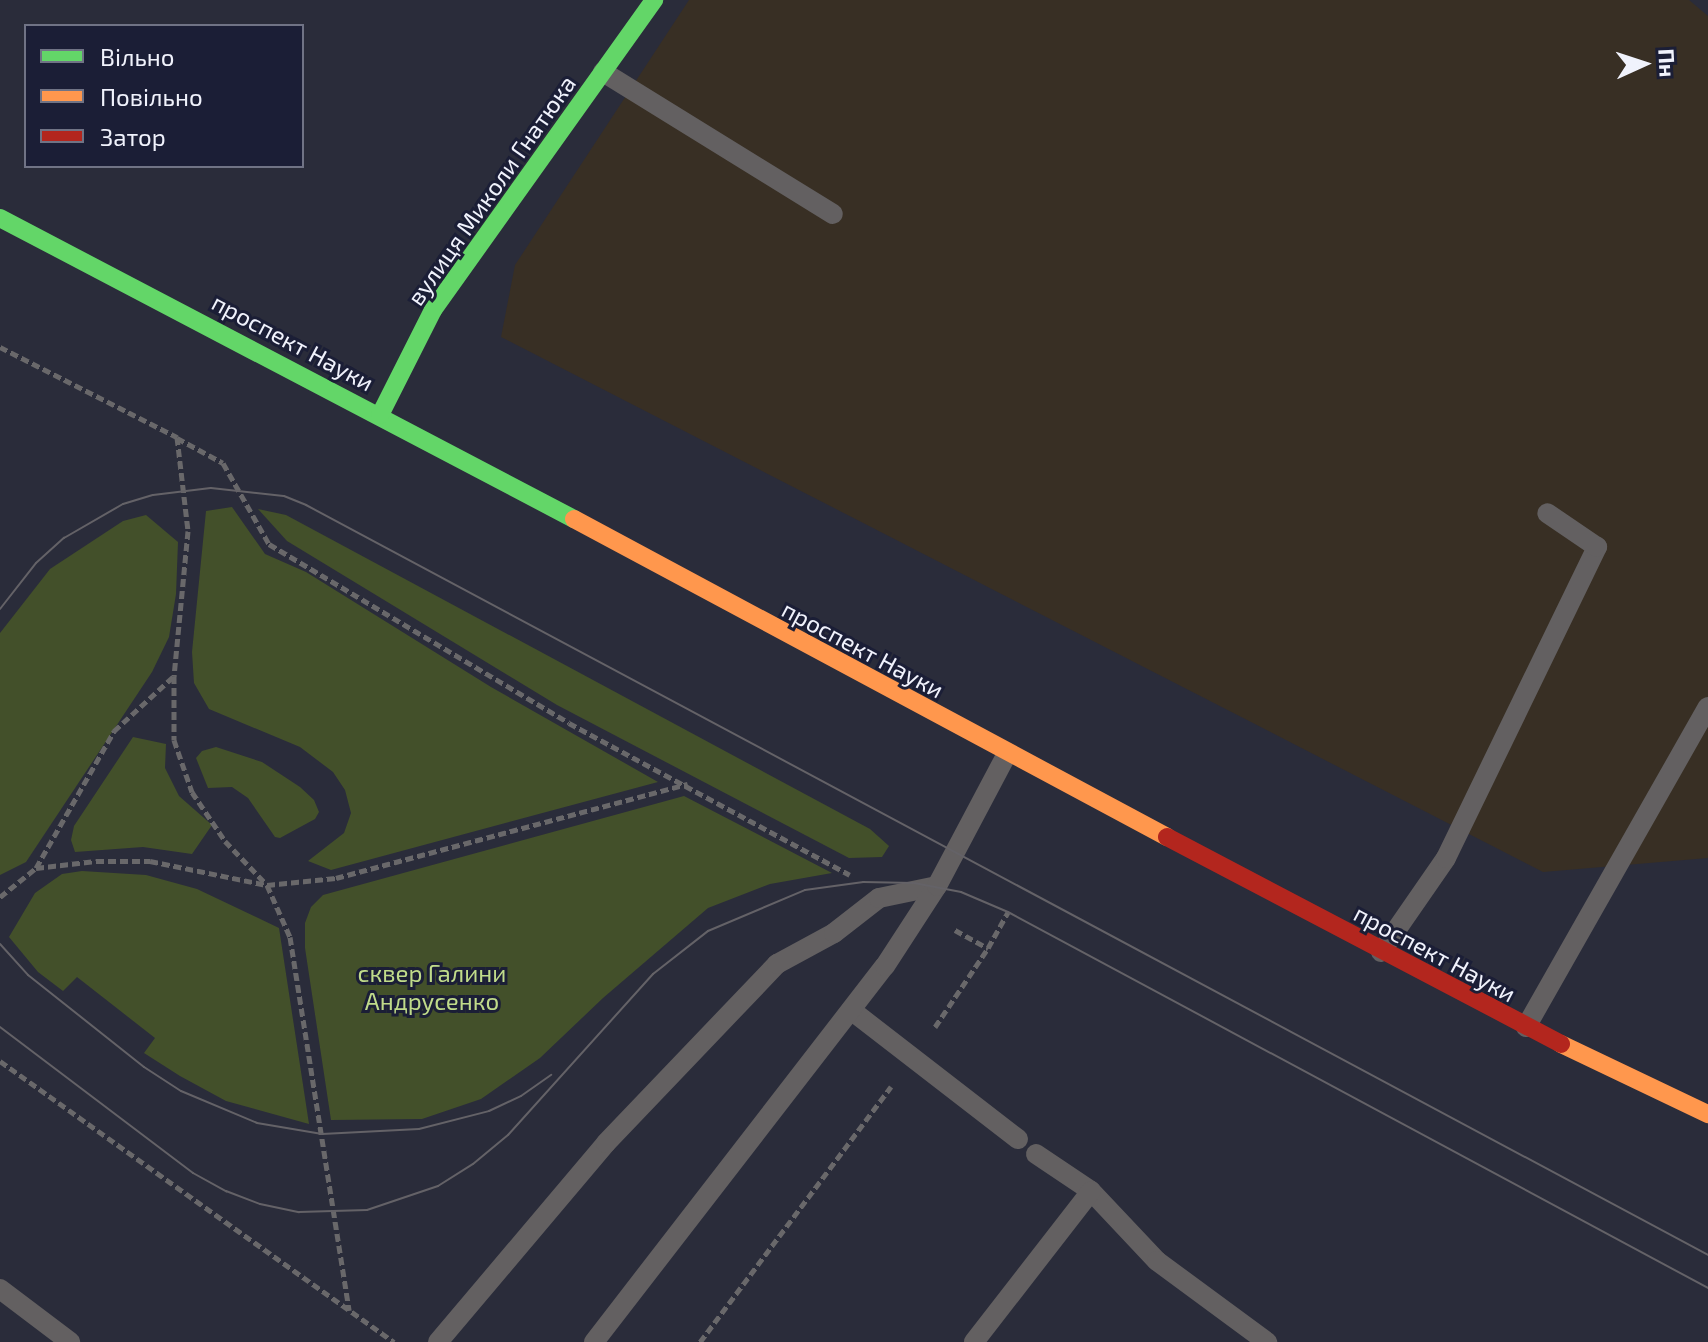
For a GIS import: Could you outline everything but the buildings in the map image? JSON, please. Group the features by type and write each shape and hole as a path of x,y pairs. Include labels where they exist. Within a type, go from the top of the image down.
{"main road":[{"name":"вулиця Миколи Гнатюка","path":"380,415 433,310 654,0"},
{"name":"проспект Науки","path":"0,218 380,415 1381,952 1526,1027 1708,1114"}],"lane":[{"path":"603,72 833,214"},
{"path":"1381,952 1446,858 1597,547 1547,513"},
{"path":"1526,1027 1708,707"},
{"path":"594,1342 851,1010 921,913 1007,754"},
{"path":"438,1342 606,1143 777,964 834,933 879,898 937,886"},
{"path":"851,1010 1018,1139"},
{"path":"1036,1154 1091,1191 1157,1261 1267,1342"},
{"path":"974,1342 1091,1191"},
{"path":"0,1289 70,1342"}],"path":[{"path":"0,347 223,463 269,544 569,723 688,784 893,897"},
{"path":"177,437 188,531 174,676 174,740 192,792 225,841 267,885 290,937 349,1310"},
{"path":"0,897 36,868 114,731 174,676"},
{"path":"36,868 96,861 150,861 267,885 336,878 688,784"},
{"path":"700,1342 914,1058 988,948 1008,912"},
{"path":"921,913 988,948"},
{"path":"0,1061 394,1342"}],"shaded area":[{"path":"689,0 1689,0 1708,16 1708,858 1543,872 501,337 515,265"}],"green space":[{"path":"232,507 265,554 306,572 491,687 658,782 331,870 308,861 344,833 351,813 345,790 333,772 300,747 209,709 194,683 192,652 206,511"},
{"path":"258,509 286,515 870,829 889,846 882,857 849,858 557,705 287,541"},
{"path":"146,515 178,542 176,594 169,637 152,672 26,862 0,875 0,633 50,569 123,521"},
{"path":"133,737 166,744 165,768 179,796 212,825 192,854 143,847 75,852 71,840 74,826"},
{"path":"216,747 262,762 300,787 314,800 319,812 315,819 280,838 275,837 248,798 232,787 208,788 196,758 202,751"},
{"name":"сквер Галини Андрусенко","path":"684,796 832,873 770,884 708,908 603,998 540,1058 481,1099 422,1119 331,1120 305,948 305,923 311,907 323,895"},
{"name":"сквер Галини Андрусенко","path":"82,871 146,875 197,889 279,928 309,1124 226,1101 180,1076 144,1053 155,1038 77,977 63,991 38,972 9,937 35,893 62,874"}],"tram line":[{"path":"0,609 36,563 64,538 123,504 153,495 211,488 284,496 306,505 1708,1255"},
{"path":"0,1027 193,1173 226,1191 260,1204 299,1212 367,1210 438,1186 473,1164 508,1135 653,974 708,931 805,890 863,882 914,883 961,892 1008,912 1708,1288"},
{"path":"0,944 28,975 144,1067 181,1091 257,1123 322,1134 419,1129 489,1111 521,1096 551,1075"}],"traffic: fast":[{"path":"380,415 433,310 654,0"},
{"path":"0,218 574,519"}],"traffic: slow":[{"path":"574,519 1167,837"},
{"path":"1561,1044 1708,1114"}],"traffic: jam":[{"path":"1167,837 1561,1044"}]}
